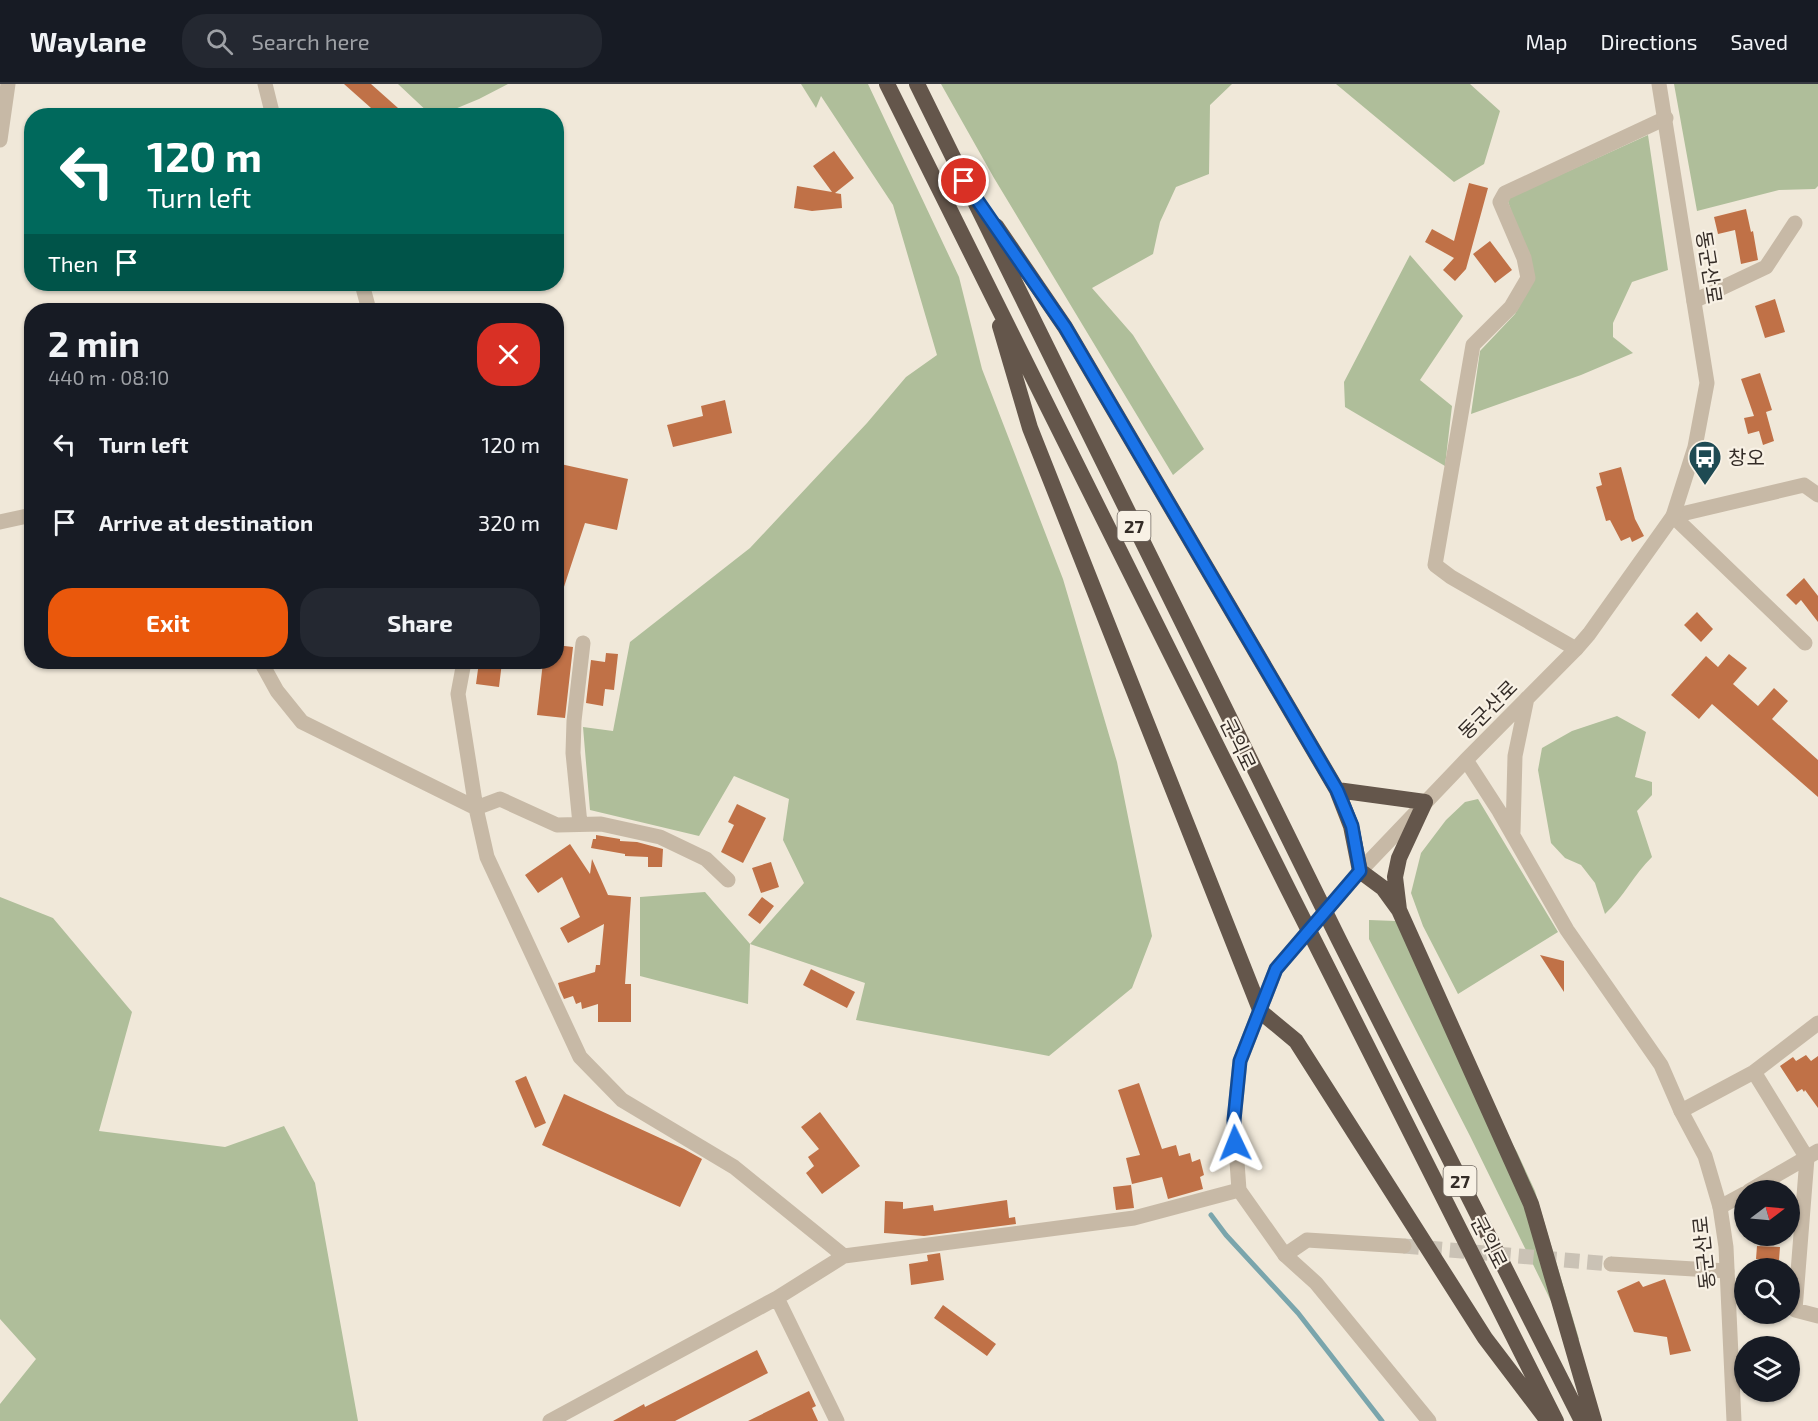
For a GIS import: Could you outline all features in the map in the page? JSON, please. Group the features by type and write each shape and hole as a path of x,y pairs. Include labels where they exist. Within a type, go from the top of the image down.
{"highway":[{"name":"군익로","path":"887,84 1556,1421"},
{"name":"군익로","path":"917,84 1339,940 1582,1421"},
{"path":"964,181 1065,327 1337,790 1352,826 1360,871 1383,888 1399,910 1531,1204 1594,1421"},
{"path":"988,285 1030,428 1261,1012 1296,1041 1485,1338 1548,1421"},
{"path":"1337,790 1425,802 1399,858 1395,877 1399,910"}],"street":[{"path":"0,140 8,84"},
{"path":"265,84 271,108"},
{"name":"동군산로","path":"1659,84 1707,383 1695,447 1673,516 1589,634 1466,760 1513,835 1567,930 1660,1065 1705,1155 1720,1207 1727,1271 1734,1421"},
{"path":"1576,649 1451,577 1435,565 1473,345 1511,307 1528,278 1524,258 1500,202 1505,193 1666,118"},
{"path":"1694,301 1767,267 1795,223"},
{"path":"1673,516 1804,485 1818,495"},
{"path":"0,522 24,516"},
{"path":"1673,516 1805,643"},
{"path":"580,824 573,753 574,721 583,643"},
{"path":"265,669 277,691 302,722 476,808 500,799 557,825 601,824 660,837 706,859 728,880"},
{"path":"463,669 458,694 476,808 487,856 580,1057 622,1100 734,1167 844,1256"},
{"path":"1513,835 1515,756 1527,698"},
{"path":"1429,1421 1316,1283 1285,1255 1239,1190 1234,1120 1240,1061 1276,969 1360,871 1466,760"},
{"path":"1681,1111 1754,1072 1818,1023"},
{"path":"1754,1072 1813,1154 1795,1311 1818,1316"},
{"path":"1768,1180 1813,1154"},
{"path":"550,1421 777,1298 844,1256 1134,1218 1239,1190"},
{"path":"1720,1207 1734,1199"},
{"path":"1285,1255 1307,1240 1404,1246"},
{"path":"1611,1263 1727,1271"},
{"path":"777,1298 837,1421"}],"green space":[{"path":"398,84 508,84 457,108 424,108"},
{"path":"801,84 868,84 959,277 982,369 1063,579 1117,762 1152,936 1132,988 1049,1056 856,1020 865,983 750,944 804,883 783,840 789,799 734,776 699,836 590,810 583,727 613,731 630,642 750,548 867,423 906,377 937,355 893,205 821,96 816,108"},
{"path":"941,84 1232,84 1210,105 1209,174 1176,187 1160,222 1153,254 1092,288 1133,335 1204,449 1173,475 994,178"},
{"path":"1336,84 1470,84 1500,111 1484,164 1454,182"},
{"path":"1674,84 1818,84 1818,186 1815,189 1779,190 1697,211"},
{"path":"1648,135 1668,270 1632,282 1613,323 1613,337 1633,353 1581,375 1471,414 1480,351 1515,314 1535,278 1507,199"},
{"path":"1410,255 1463,316 1420,380 1452,406 1445,466 1345,407 1344,382"},
{"path":"1617,716 1646,732 1635,777 1652,782 1652,795 1637,811 1652,857 1605,914 1595,883 1581,865 1565,858 1551,843 1538,770 1542,748 1572,731"},
{"path":"1478,799 1558,932 1458,994 1423,926 1411,893 1421,853 1446,820 1465,802"},
{"path":"705,892 750,944 748,1004 640,976 640,897"},
{"path":"0,897 53,918 132,1012 99,1131 225,1147 284,1126 315,1183 358,1421 0,1421 0,1404 36,1359 0,1319"},
{"path":"1369,920 1396,921 1467,1066 1517,1152 1535,1191 1579,1339 1573,1346 1470,1136 1369,939"}],"building":[{"path":"344,84 371,84 398,108 371,108"},
{"path":"834,151 854,178 835,193 841,194 842,208 812,211 794,208 797,186 832,192 813,166"},
{"path":"1469,183 1488,188 1466,269 1455,281 1443,270 1454,258 1425,242 1432,229 1454,241"},
{"path":"1746,209 1758,260 1741,264 1735,230 1718,234 1714,217"},
{"path":"1490,241 1512,270 1495,283 1473,254"},
{"path":"1775,299 1785,332 1765,338 1755,306"},
{"path":"1760,373 1772,410 1766,412 1774,441 1763,445 1759,431 1748,434 1744,418 1754,416 1741,379"},
{"path":"725,400 732,433 673,447 667,425 703,416 701,406"},
{"path":"564,465 628,479 617,530 585,523 564,587"},
{"path":"1621,467 1635,519 1644,536 1632,542 1630,537 1621,541 1610,520 1606,521 1596,487 1602,485 1599,473"},
{"path":"1804,578 1818,596 1818,622 1801,600 1796,605 1786,595"},
{"path":"1697,612 1713,629 1701,642 1684,625"},
{"path":"564,646 573,647 565,718 537,715 542,669 564,669"},
{"path":"606,653 618,654 614,690 605,689 603,706 586,703 591,660 605,662"},
{"path":"1729,654 1747,668 1733,684 1758,706 1774,688 1788,701 1772,719 1818,760 1818,797 1712,704 1699,719 1671,695 1706,656 1718,667"},
{"path":"478,669 501,669 499,687 476,684"},
{"path":"737,804 766,818 743,863 721,852 734,825 728,822"},
{"path":"596,835 663,849 662,867 648,867 648,857 625,856 625,854 591,848"},
{"path":"570,844 590,874 592,859 608,895 631,897 625,984 631,984 631,1022 598,1022 598,1004 582,1009 581,1002 576,1004 573,996 564,999 560,990 558,983 595,972 596,965 600,965 604,924 568,943 560,928 580,917 562,877 538,893 525,875"},
{"path":"771,862 779,887 761,893 752,868"},
{"path":"762,897 774,906 760,924 748,915"},
{"path":"1540,955 1564,961 1564,992"},
{"path":"811,969 855,992 847,1008 803,985"},
{"path":"1806,1055 1811,1061 1818,1056 1818,1108 1805,1090 1797,1092 1780,1066 1793,1057 1796,1061"},
{"path":"526,1076 546,1123 535,1128 515,1081"},
{"path":"1139,1083 1162,1149 1176,1145 1179,1156 1190,1153 1192,1162 1200,1159 1204,1175 1200,1177 1203,1189 1168,1199 1162,1177 1132,1184 1126,1158 1140,1155 1118,1090"},
{"path":"564,1094 702,1159 680,1207 542,1145"},
{"path":"820,1112 860,1166 822,1194 806,1173 814,1166 808,1157 819,1149 801,1127"},
{"path":"1131,1185 1134,1208 1116,1210 1113,1187"},
{"path":"1007,1200 1009,1218 1015,1217 1016,1224 924,1236 884,1233 885,1201 903,1202 903,1209 933,1205 934,1211"},
{"path":"1757,1246 1780,1247 1779,1258 1756,1258"},
{"path":"940,1253 944,1280 911,1285 909,1264 928,1261 927,1255"},
{"path":"1665,1279 1691,1351 1670,1355 1667,1337 1634,1332 1617,1291 1639,1281 1643,1287"},
{"path":"943,1305 996,1344 987,1356 934,1318"},
{"path":"757,1350 768,1373 675,1421 613,1421 644,1404 645,1407"},
{"path":"809,1391 816,1406 812,1408 818,1421 748,1421"}],"waterway":[{"path":"1211,1215 1226,1235 1298,1313 1382,1421"}],"tunnel":[{"path":"1404,1246 1611,1264"}],"place":[{"name":"창오","path":"1705,486"}],"route":[{"path":"964,181 1065,327 1337,790 1352,826 1360,871 1276,969 1240,1061 1234,1120 1235,1143"}]}
